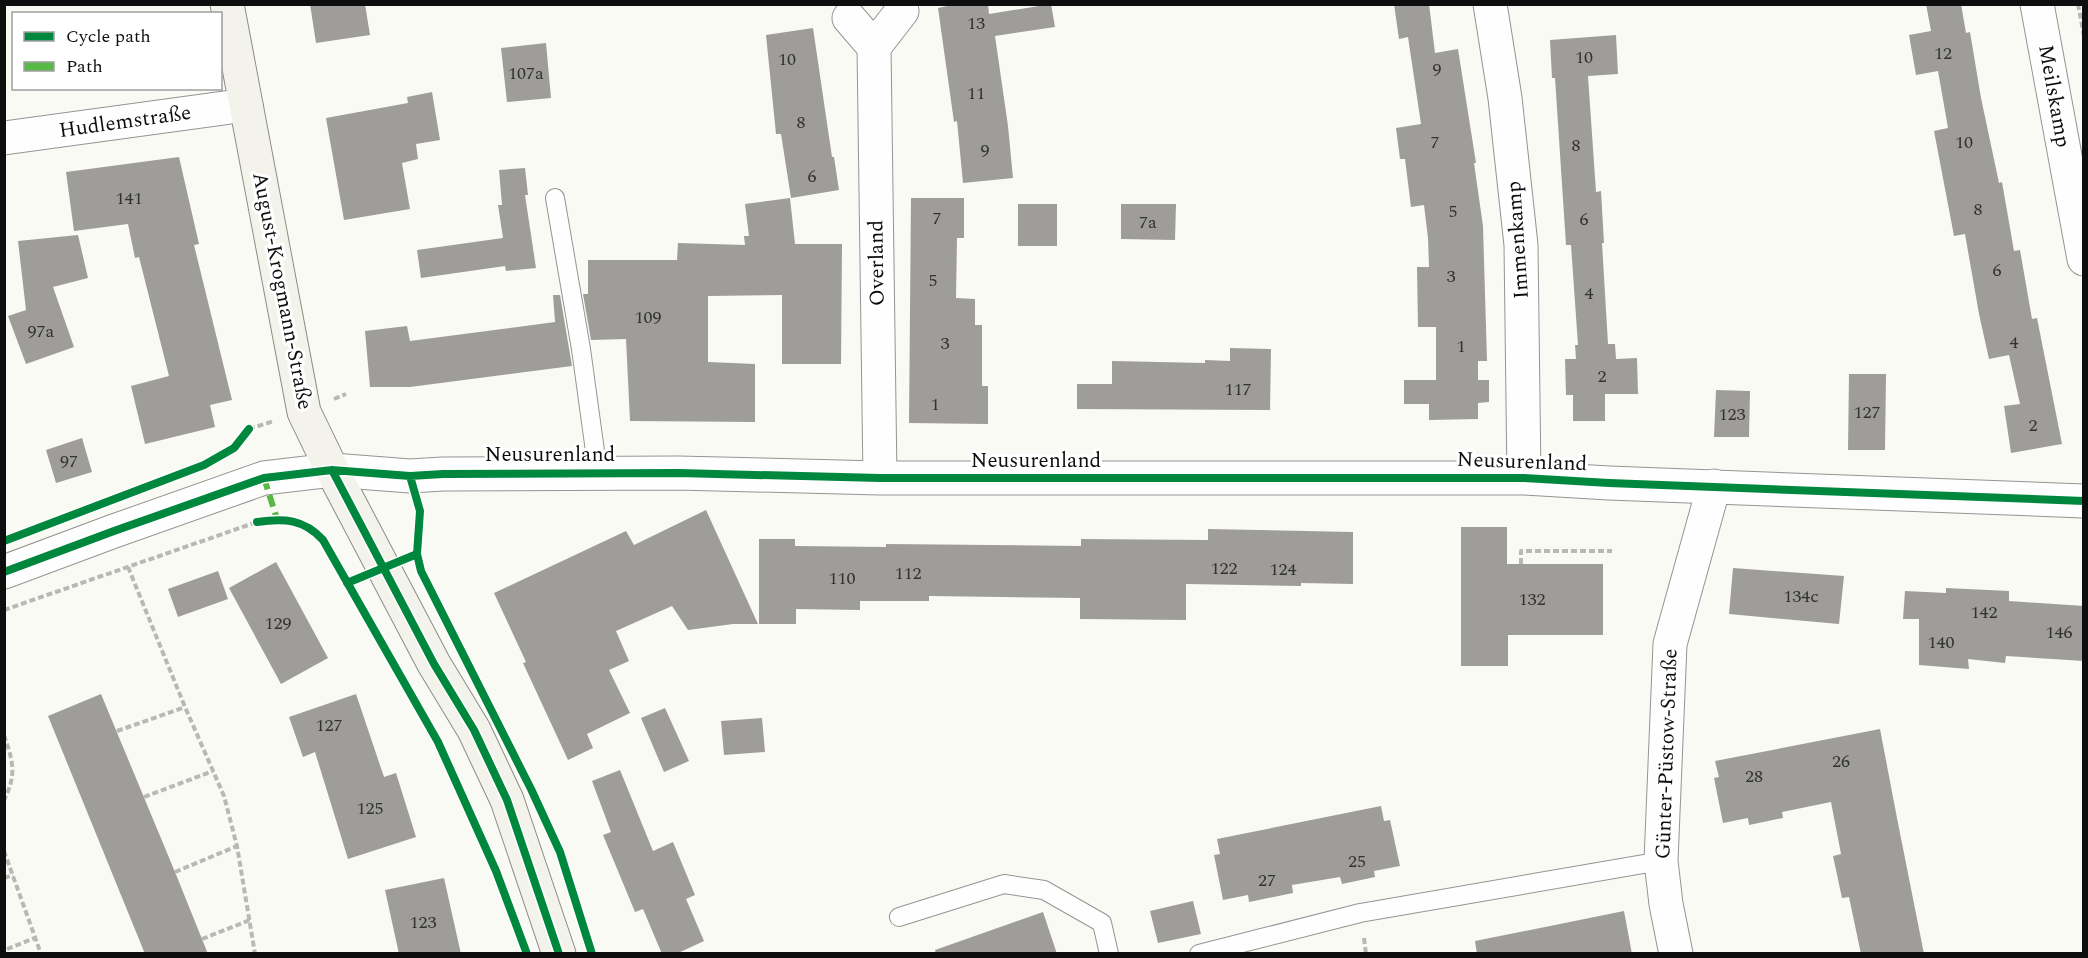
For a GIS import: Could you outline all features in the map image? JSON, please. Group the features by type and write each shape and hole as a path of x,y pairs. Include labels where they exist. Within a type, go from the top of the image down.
{"main road":[{"name":"August-Krogmann-Straße","path":"227,4 304,412 434,664 474,730 507,800 559,954"}],"street":[{"name":"Immenkamp","path":"1490,4 1505,98 1521,245 1524,478"},
{"name":"Meilskamp","path":"2037,4 2084,259"},
{"path":"849,18 874,48 902,11"},
{"name":"Overland","path":"874,48 880,478"},
{"name":"Hudlemstraße","path":"4,138 246,105"},
{"name":"Neusurenland","path":"4,572 264,478 332,470 410,476 678,473 880,478 1524,478 2084,501"},
{"name":"Günter-Püstow-Straße","path":"1676,954 1666,904 1661,861 1670,644 1714,486"}],"lane":[{"path":"555,198 581,349 598,473"},
{"path":"1200,954 1360,913 1661,861"},
{"path":"899,917 1004,884 1044,890 1102,923 1109,954"}],"path":[{"path":"2078,4 2084,36"},
{"path":"4,610 257,522"},
{"path":"1521,564 1521,551 1612,551"},
{"path":"128,567 224,796 237,846 255,954"},
{"path":"117,731 185,707"},
{"path":"4,735 13,762 12,783 4,800"},
{"path":"144,797 213,771"},
{"path":"174,872 237,846"},
{"path":"4,851 41,954"},
{"path":"4,878 13,875"},
{"path":"202,939 250,920"},
{"path":"7,949 36,938"}],"building":[{"path":"310,4 365,4 370,35 316,43"},
{"path":"957,4 988,4 989,14 1051,4 1055,27 995,36 1013,178 963,183 957,121 954,122 938,8"},
{"path":"1394,4 1429,4 1435,53 1458,49 1476,163 1474,163 1483,226 1487,361 1478,361 1478,380 1489,380 1489,402 1478,403 1478,419 1429,420 1429,404 1404,404 1404,380 1436,380 1436,327 1418,327 1417,267 1429,267 1428,238 1424,205 1411,207 1405,159 1400,159 1396,128 1421,124 1408,37 1399,39"},
{"path":"1926,4 1961,4 1966,33 1970,32 1981,98 1999,183 2002,182 2014,251 2020,250 2032,319 2037,318 2062,444 2011,453 2004,406 2020,404 2009,355 1989,359 1965,234 1954,236 1934,131 1948,128 1938,71 1916,75 1909,35 1931,31"},
{"path":"813,28 839,190 791,198 781,134 776,134 766,35"},
{"path":"1616,35 1618,74 1588,76 1596,192 1601,191 1608,344 1615,344 1616,359 1637,358 1638,394 1605,394 1605,421 1573,421 1573,395 1566,395 1565,359 1576,359 1575,345 1578,345 1571,245 1566,245 1555,78 1552,78 1550,40"},
{"path":"546,43 551,98 507,102 501,48"},
{"path":"432,92 440,140 416,144 418,159 402,163 410,209 344,220 326,118 408,103 407,97"},
{"path":"179,157 199,244 194,245 232,400 210,405 215,427 145,444 131,386 169,376 139,257 135,258 128,224 74,231 66,172"},
{"path":"525,168 528,195 525,195 536,268 506,271 505,266 421,278 417,250 503,238 498,205 502,205 499,170"},
{"path":"790,198 795,244 842,244 841,364 782,364 782,295 708,296 708,362 755,364 755,422 630,421 626,339 591,340 583,294 588,294 588,260 677,260 678,243 745,245 744,236 749,236 745,204"},
{"path":"911,198 964,198 964,238 957,238 956,298 975,299 975,325 982,325 982,386 988,386 988,424 909,423"},
{"path":"1018,204 1057,204 1057,246 1018,246"},
{"path":"1121,204 1176,204 1175,240 1121,239"},
{"path":"78,235 88,278 53,287 74,347 26,364 8,316 26,310 18,241"},
{"path":"553,295 560,295 572,366 410,387 370,387 365,331 407,326 410,341 555,322"},
{"path":"1230,348 1271,349 1270,410 1077,409 1077,384 1112,384 1112,361 1205,363 1205,360 1230,361"},
{"path":"1849,374 1886,374 1885,450 1848,450"},
{"path":"1716,390 1750,391 1749,437 1714,437"},
{"path":"82,438 92,472 56,483 46,450"},
{"path":"706,510 758,624 733,624 688,630 672,606 616,631 629,661 609,670 630,713 587,734 593,748 568,760 523,663 526,662 494,593 626,531 634,545"},
{"path":"1461,527 1507,527 1507,564 1603,564 1603,635 1508,635 1508,666 1461,666"},
{"path":"1208,529 1353,532 1353,584 1301,583 1301,586 1186,584 1186,620 1080,619 1080,598 929,596 929,601 860,601 860,610 796,609 796,624 759,624 759,539 795,539 795,546 886,547 886,544 1081,546 1081,539 1208,540"},
{"path":"276,562 328,658 281,684 229,588"},
{"path":"1733,568 1844,576 1839,624 1729,614"},
{"path":"218,571 228,599 178,617 168,589"},
{"path":"1946,588 2009,591 2009,601 2084,606 2084,661 2006,656 2005,663 1968,659 1969,669 1919,665 1919,619 1903,619 1905,591 1946,593"},
{"path":"101,694 208,954 145,954 48,716"},
{"path":"356,694 384,777 396,773 416,837 348,859 315,752 303,757 289,717"},
{"path":"665,708 689,761 664,772 641,718"},
{"path":"762,718 765,752 724,755 721,721"},
{"path":"1880,729 1924,954 1861,954 1849,897 1842,898 1833,856 1841,854 1831,802 1782,812 1783,818 1749,825 1748,818 1723,823 1714,778 1719,777 1715,761"},
{"path":"620,770 653,851 673,842 695,895 686,899 704,941 676,954 662,954 643,909 635,912 603,835 611,832 592,781"},
{"path":"1381,806 1384,821 1390,820 1400,866 1374,871 1375,877 1342,884 1340,877 1292,885 1293,893 1249,902 1248,895 1223,900 1214,855 1220,854 1217,839"},
{"path":"444,878 461,954 399,954 385,890"},
{"path":"1193,901 1201,934 1158,943 1150,911"},
{"path":"1624,911 1632,954 1477,954 1475,941"},
{"path":"1043,912 1057,954 936,954 935,950"}],"marked path":[{"path":"264,478 277,519"}],"cycle path":[{"path":"4,541 204,465 234,448 249,429"},
{"path":"332,470 434,664 474,730 507,800 559,954"},
{"path":"4,572 264,478 332,470 410,476 678,473 880,478 1524,478 2084,501"},
{"path":"410,476 420,511 417,554 421,571 531,789 560,852 592,954"},
{"path":"257,522 285,520 301,524 323,540 438,742 496,871 527,954"},
{"path":"347,583 417,554"}]}
